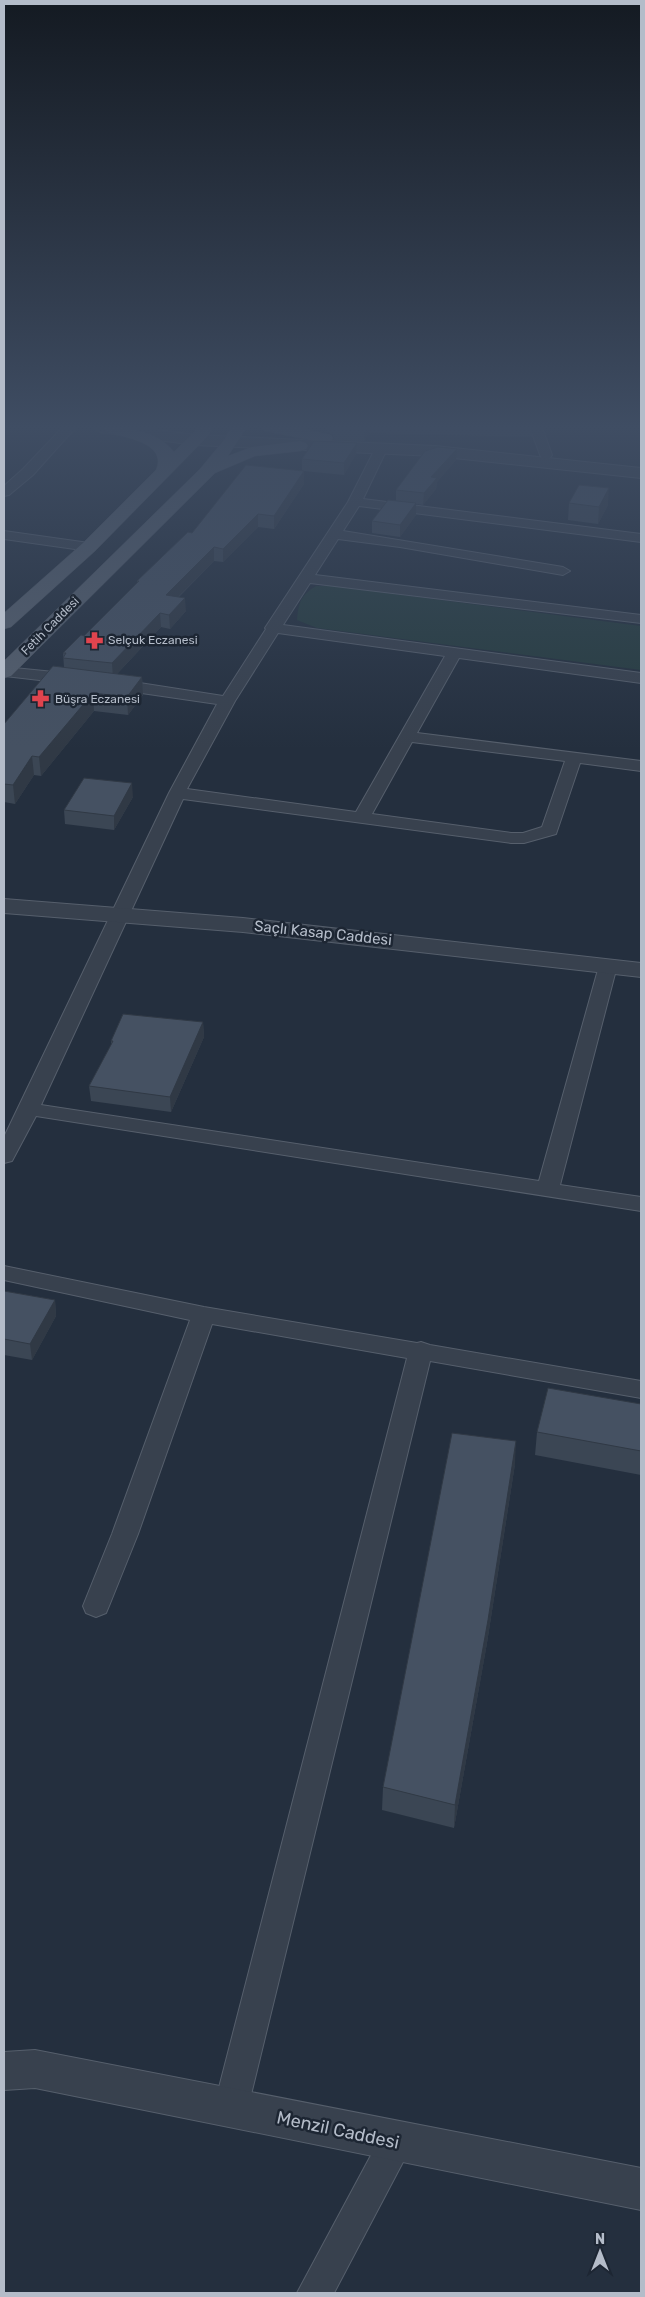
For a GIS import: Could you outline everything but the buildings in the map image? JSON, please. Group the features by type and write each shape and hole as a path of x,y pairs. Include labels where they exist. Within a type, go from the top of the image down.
{"main road":[{"path":"4,623 102,534"},
{"name":"Fetih Caddesi","path":"4,671 144,534"}],"street":[{"path":"4,1156 29,1109 177,793 227,701 333,534"},
{"path":"334,534 400,543 563,571"},
{"path":"611,534 641,538"},
{"path":"4,535 89,547"},
{"path":"305,578 641,619"},
{"path":"272,628 641,678"},
{"path":"362,817 455,652"},
{"path":"4,671 227,701"},
{"path":"408,737 641,766"},
{"path":"177,793 511,838 524,838 550,830 574,758"},
{"name":"Saçlı Kasap Caddesi","path":"4,906 121,912 310,931 641,970"},
{"path":"548,1190 608,966"},
{"path":"29,1109 641,1204"},
{"path":"4,1273 204,1315 421,1350 641,1389"},
{"path":"96,1606 125,1534 204,1315"},
{"path":"231,2107 421,1350"},
{"name":"Menzil Caddesi","path":"14,2064 231,2107 396,2143 641,2189"},
{"path":"314,2293 396,2143"}],"green space":[{"path":"316,586 333,586 641,626 641,670 317,628 297,620 301,600"}],"place":[{"name":"Selçuk Eczanesi","path":"94,640"},
{"name":"Büşra Eczanesi","path":"41,699"}]}
